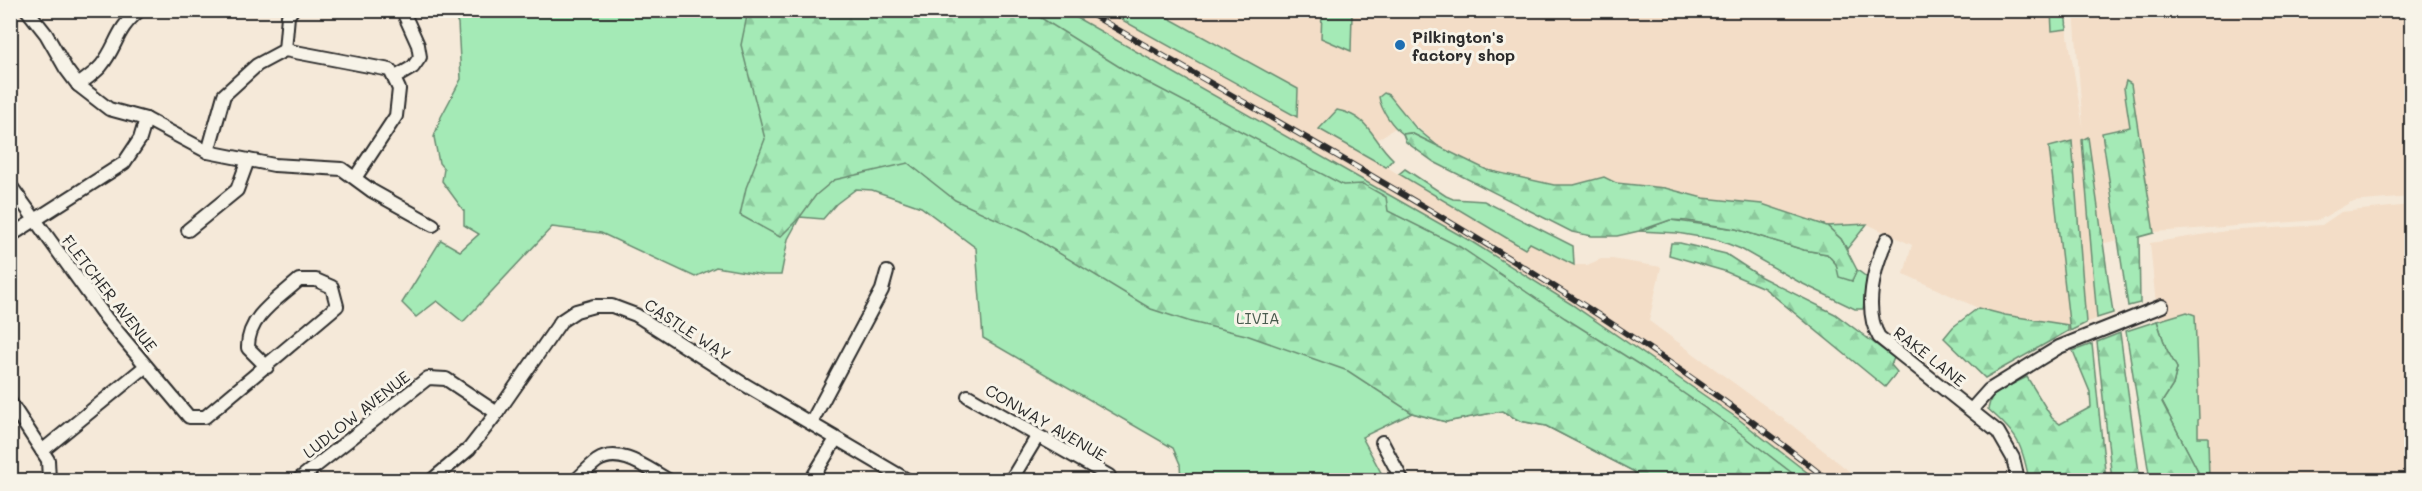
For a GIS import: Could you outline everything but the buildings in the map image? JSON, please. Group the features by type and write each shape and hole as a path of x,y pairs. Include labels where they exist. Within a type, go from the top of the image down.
{"street":[{"path":"27,10 46,34 78,85 109,109 146,119 207,152 274,165 342,168 372,191 433,225"},
{"path":"78,85 101,66 120,29 140,10"},
{"path":"285,50 288,16 292,10"},
{"path":"394,78 413,67 420,57 418,45 405,16"},
{"path":"207,152 224,95 257,64 285,50 390,70 399,88 396,116 355,178"},
{"path":"10,236 124,163 140,139 146,119"},
{"path":"188,230 237,190 248,160"},
{"name":"FLETCHER AVENUE","path":"10,185 106,318 189,417 206,417 267,367"},
{"name":"RAKE LANE","path":"1887,240 1880,255 1871,300 1874,329 1879,337 1998,432 2013,458 2018,480"},
{"path":"811,423 882,290 887,272"},
{"path":"299,280 316,280 332,287 337,306 267,367 248,348 248,337 255,320 299,280"},
{"name":"CASTLE WAY","path":"432,480 469,449 561,321 576,311 604,305 620,308 636,315 742,383 908,480"},
{"path":"1972,409 1989,390 2059,347 2162,306"},
{"path":"42,451 146,366"},
{"name":"LUDLOW AVENUE","path":"298,480 428,378 446,379 497,413"},
{"name":"CONWAY AVENUE","path":"968,396 1108,476"},
{"path":"10,402 48,460 49,480"},
{"path":"1011,480 1037,436"},
{"path":"811,480 836,439"},
{"path":"1382,442 1402,480"},
{"path":"576,480 598,461 617,456 631,459 668,480"}],"shaded area":[{"path":"1030,11 2064,11 2083,127 2074,11 2411,11 2411,197 2351,202 2319,220 2154,232 2096,245 2104,316 2086,323 2068,325 2005,315 1978,308 1904,274 1912,245 1867,224 1827,226 1762,204 1703,198 1665,188 1616,183 1604,178 1574,185 1554,185 1487,170 1439,147 1409,119 1378,139 1381,148 1393,159 1387,167 1398,174 1405,169 1453,199 1484,201 1573,246 1574,265 1587,265 1601,259 1612,259 1661,267 1649,321 1793,426 1860,480 1801,480"},
{"path":"2411,205 2411,480 2191,480 2155,295 2150,243 2226,231 2322,225 2341,212"}],"green space":[{"name":"LIVIA","path":"451,11 1065,11 1472,242 1571,304 1737,418 1817,480 1641,480 1633,471 1546,426 1520,421 1502,411 1446,422 1412,413 1362,437 1385,480 1181,480 1180,464 1173,448 983,338 976,248 921,207 872,190 856,189 836,204 823,219 800,217 788,239 781,275 763,275 716,267 695,277 601,233 552,227 463,322 437,301 416,317 402,303 441,240 460,251 479,234 464,225 464,211 442,181 444,169 439,163 434,137 441,117 461,79 458,23"},
{"path":"748,11 1030,11 1126,71 1343,185 1363,184 1386,197 1388,211 1460,247 1565,318 1673,386 1735,429 1801,480 1641,480 1633,471 1546,426 1520,421 1502,411 1446,422 1412,413 1348,371 1246,335 1191,322 1151,309 1026,233 955,200 908,163 834,180 816,195 800,217 780,237 740,215 746,188 765,139 741,45"},
{"path":"1106,11 1156,11 1298,89 1297,117"},
{"path":"1322,11 1343,11 1352,14 1351,51 1321,38"},
{"path":"2051,11 2065,11 2067,29 2052,31"},
{"path":"2126,81 2131,84 2154,233 2139,237 2140,303 2128,306 2102,133 2130,127 2124,88"},
{"path":"1384,93 1389,95 1415,127 1439,147 1411,133 1403,134 1399,131 1382,107 1379,97"},
{"path":"1337,110 1348,113 1364,123 1393,159 1386,167 1319,129"},
{"path":"1411,133 1487,170 1554,185 1574,185 1604,177 1616,183 1665,188 1703,198 1762,204 1827,226 1841,239 1857,270 1852,281 1839,277 1836,264 1827,254 1804,250 1736,229 1688,221 1670,220 1617,236 1592,236 1572,232 1434,162 1406,142 1403,134"},
{"path":"2088,137 2113,313 2097,318 2082,140"},
{"path":"2072,141 2086,323 2070,331 2049,147"},
{"path":"1405,169 1446,196 1453,199 1484,201 1573,246 1574,265 1530,243 1525,249 1399,174"},
{"path":"1670,220 1736,229 1804,250 1827,254 1852,281 1857,270 1868,278 1863,309 1855,309 1799,282 1741,249 1718,240 1677,233 1639,231"},
{"path":"1867,224 1847,249 1841,239 1827,226"},
{"path":"1671,243 1726,254 1761,277 1835,314 1894,358 1891,365 1897,372 1885,387 1764,288 1724,271 1669,255"},
{"path":"1978,308 2005,315 2068,325 2068,331 1985,378 1944,338 1953,327"},
{"path":"2187,312 2195,315 2198,437 2208,437 2209,480 2200,480 2197,469 2162,402 2173,385 2177,368 2166,348 2157,321"},
{"path":"2157,321 2166,348 2177,368 2173,385 2162,402 2197,469 2200,480 2150,480 2126,331"},
{"path":"2120,333 2140,480 2112,480 2097,342"},
{"path":"2092,344 2106,480 2029,480 2024,457 2017,440 2006,425 1988,409 1992,394 2027,377 2052,418 2060,424 2091,407 2090,392 2073,351"}],"railway":[{"path":"1084,10 1371,175 1559,289 1741,413 1828,480"}],"place":[{"name":"Pilkington's factory shop","path":"1400,45"}]}
